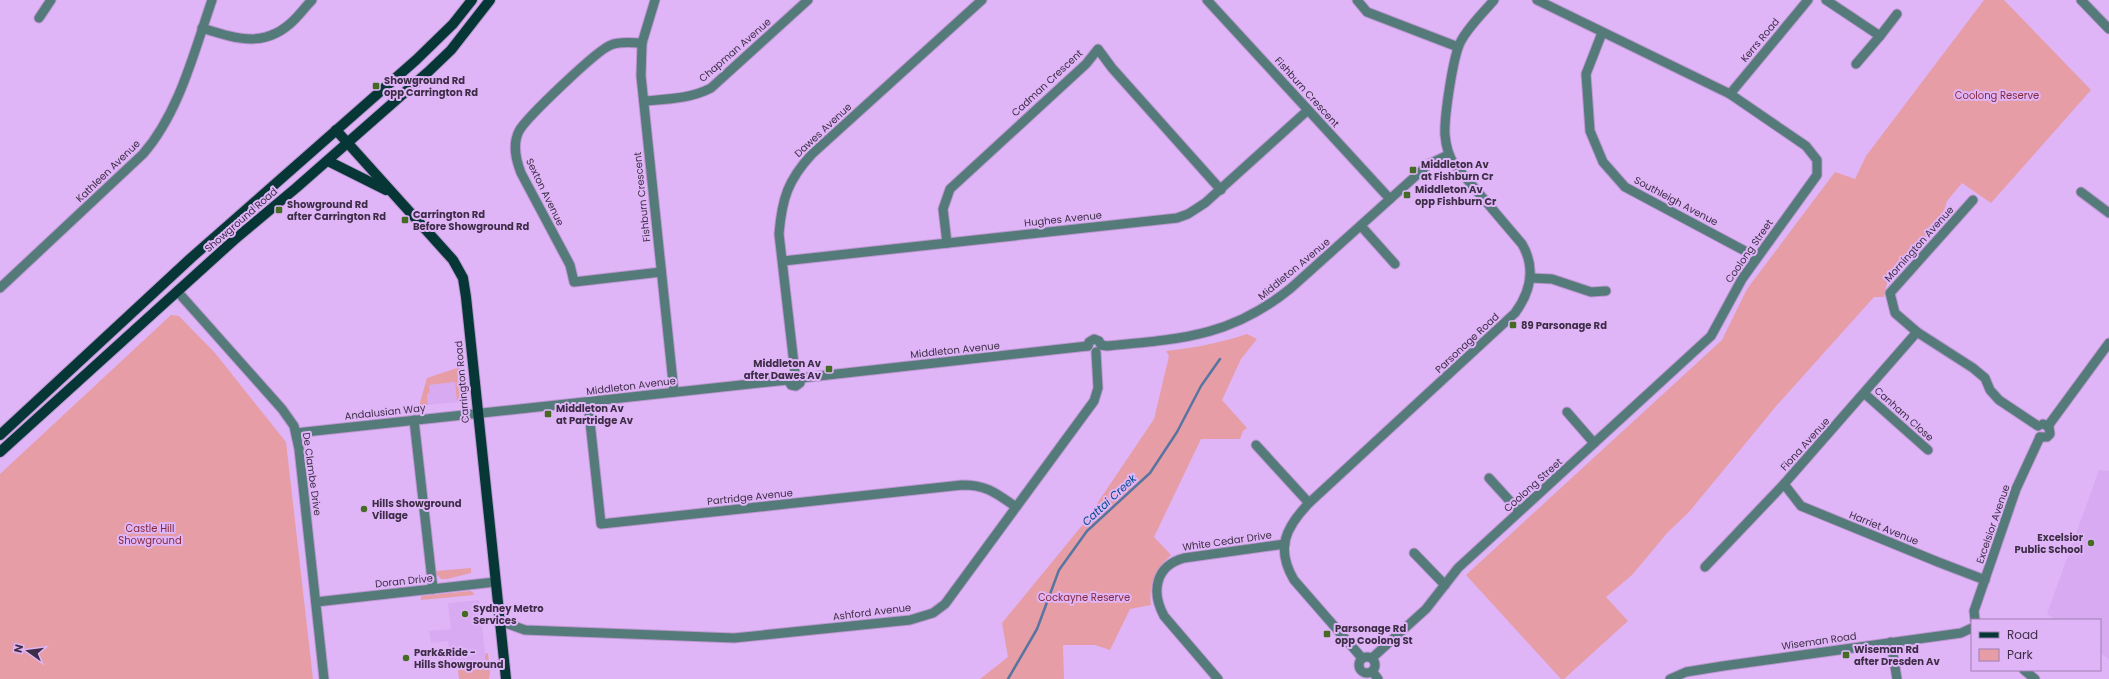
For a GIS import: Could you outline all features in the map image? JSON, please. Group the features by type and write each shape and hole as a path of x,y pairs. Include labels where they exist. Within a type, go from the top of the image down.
{"main road":[{"name":"Showground Road","path":"0,435 168,280 439,39 472,0"},
{"name":"Showground Road","path":"0,452 234,240 348,144 451,50 490,0"},
{"name":"Carrington Road","path":"336,130 446,252 458,268 466,297 477,414 506,679"},
{"path":"328,161 343,167 391,192"},
{"path":"168,280 177,291"}],"street":[{"path":"39,18 51,0"},
{"name":"Kathleen Avenue","path":"0,288 143,154 153,142 169,117 212,0"},
{"path":"202,28 241,39 264,38 276,33 295,20 312,0"},
{"name":"Fishburn Crescent","path":"655,0 642,43 641,76 660,272 674,392"},
{"name":"Chapman Avenue","path":"644,101 685,97 699,94 711,88 808,0"},
{"name":"Dawes Avenue","path":"798,375 779,234 781,213 787,192 796,171 812,154 982,0"},
{"name":"Fishburn Crescent","path":"1207,0 1390,199"},
{"path":"1357,0 1368,12 1458,47"},
{"name":"Parsonage Road","path":"1367,658 1294,580 1287,567 1285,544 1288,531 1294,518 1515,313 1527,292 1531,278 1529,261 1522,244 1454,164 1448,155 1445,132 1458,47 1464,36 1494,0"},
{"name":"Coolong Street","path":"1367,658 1426,609 1458,568 1712,336 1737,287 1817,176 1817,160 1806,146 1730,94 1602,33 1537,0"},
{"name":"Kerrs Road","path":"1730,94 1808,0"},
{"path":"1826,0 1880,36"},
{"path":"2081,0 2109,29"},
{"path":"1856,64 1898,14"},
{"name":"Southleigh Avenue","path":"1602,33 1586,74 1590,131 1603,162 1626,187 1756,259"},
{"name":"Sexton Avenue","path":"642,43 610,45 597,54 536,112 519,131 516,144 516,158 521,173 570,265 574,282 660,272"},
{"name":"Cadman Crescent","path":"947,243 943,208 950,189 1086,64 1098,49 1112,68 1221,190"},
{"name":"Hughes Avenue","path":"783,261 1178,218 1196,210 1221,190 1308,110"},
{"name":"Middleton Avenue","path":"477,414 788,380 790,375 1088,346 1091,351 1107,346 1189,337 1231,325 1273,302 1361,226 1429,164 1448,155"},
{"path":"2081,192 2109,213"},
{"name":"Mornington Avenue","path":"1973,200 1890,293 1895,313 1917,332 1973,368 1985,378 1990,390 1999,400 2043,426"},
{"path":"1361,226 1395,264"},
{"path":"1531,278 1552,279 1592,292 1606,291"},
{"name":"De Clambe Drive","path":"177,291 282,409 290,420 296,433 324,679"},
{"name":"Fiona Avenue","path":"1705,567 1784,484 1865,394 1917,332"},
{"path":"2043,426 2109,343"},
{"name":"Ashford Avenue","path":"500,621 525,630 734,638 922,617 933,613 945,604 1094,401 1098,388 1099,348"},
{"name":"Canham Close","path":"1865,394 1928,450"},
{"name":"Partridge Avenue","path":"588,403 601,524 962,485 978,485 991,490 1016,507"},
{"path":"1567,412 1594,443"},
{"name":"Andalusian Way","path":"296,433 477,414"},
{"path":"414,420 433,589"},
{"name":"Excelsior Avenue","path":"1975,619 1974,611 2021,477 2040,437 2037,432 2043,426"},
{"path":"1256,445 1309,503"},
{"path":"1489,478 1519,511"},
{"name":"Harriet Avenue","path":"1784,484 1801,506 1985,580"},
{"name":"White Cedar Drive","path":"1218,679 1164,616 1159,607 1156,588 1160,576 1173,562 1184,558 1285,544"},
{"path":"1414,553 1445,585"},
{"name":"Doran Drive","path":"316,602 495,582"},
{"name":"Wiseman Road","path":"1670,679 1686,672 1961,632 1971,628"},
{"path":"1891,642 1897,679"},
{"path":"1367,658 1375,665 1372,671 1364,672 1360,670 1359,662 1367,658"},
{"path":"1372,671 1378,679"},
{"path":"2025,671 2035,679"}],"shaded area":[{"path":"455,382 457,402 428,405 427,394 429,385"},
{"name":"Excelsior Public School","path":"2099,470 2109,471 2109,659 2101,654 2101,619 2054,619 2047,614"},
{"path":"479,600 486,661 450,665 448,641 431,643 429,631 451,629 448,603"}],"green space":[{"name":"Coolong Reserve","path":"1984,0 2004,0 2091,90 1991,203 1962,183 1947,201 1941,220 1892,275 1887,283 1884,297 1874,297 1777,405 1689,512 1668,532 1632,575 1606,597 1628,621 1564,679 1561,679 1466,575 1722,340 1747,289 1835,172 1855,179 1866,156"},
{"name":"Castle Hill Showground","path":"171,315 179,316 215,353 286,442 313,679 0,679 0,474"},
{"name":"Cockayne Reserve","path":"1247,334 1257,339 1241,359 1222,400 1247,428 1243,431 1240,439 1201,439 1154,537 1171,555 1157,571 1154,577 1150,597 1151,605 1130,609 1110,650 1095,645 1063,645 1064,679 980,679 1008,657 1002,623 1084,523 1154,419 1169,356 1166,351 1207,345"},
{"path":"460,367 461,397 457,402 455,382 429,385 430,393 427,394 428,405 419,406 427,378"},
{"path":"471,568 471,573 447,579 441,579 436,574 436,571"},
{"path":"470,591 473,592 474,595 421,600 421,596"},
{"path":"488,653 490,673 489,679 459,679 457,664 485,661 485,654"}],"waterway":[{"name":"Cattai Creek","path":"1008,679 1037,629 1059,570 1087,531 1150,473 1177,432 1201,386 1220,359"}],"place":[{"name":"Showground Rd opp Carrington Rd","path":"376,86"},
{"name":"Middleton Av at Fishburn Cr","path":"1413,170"},
{"name":"Middleton Av opp Fishburn Cr","path":"1407,195"},
{"name":"Showground Rd after Carrington Rd","path":"279,210"},
{"name":"Carrington Rd Before Showground Rd","path":"405,220"},
{"name":"89 Parsonage Rd","path":"1513,325"},
{"name":"Middleton Av after Dawes Av","path":"829,369"},
{"name":"Middleton Av at Partridge Av","path":"548,414"},
{"name":"Hills Showground Village","path":"364,509"},
{"name":"Excelsior Public School","path":"2091,543"},
{"name":"Sydney Metro Services","path":"465,614"},
{"name":"Parsonage Rd opp Coolong St","path":"1327,634"},
{"name":"Wiseman Rd after Dresden Av","path":"1846,655"},
{"name":"Park&Ride - Hills Showground","path":"406,658"}]}
